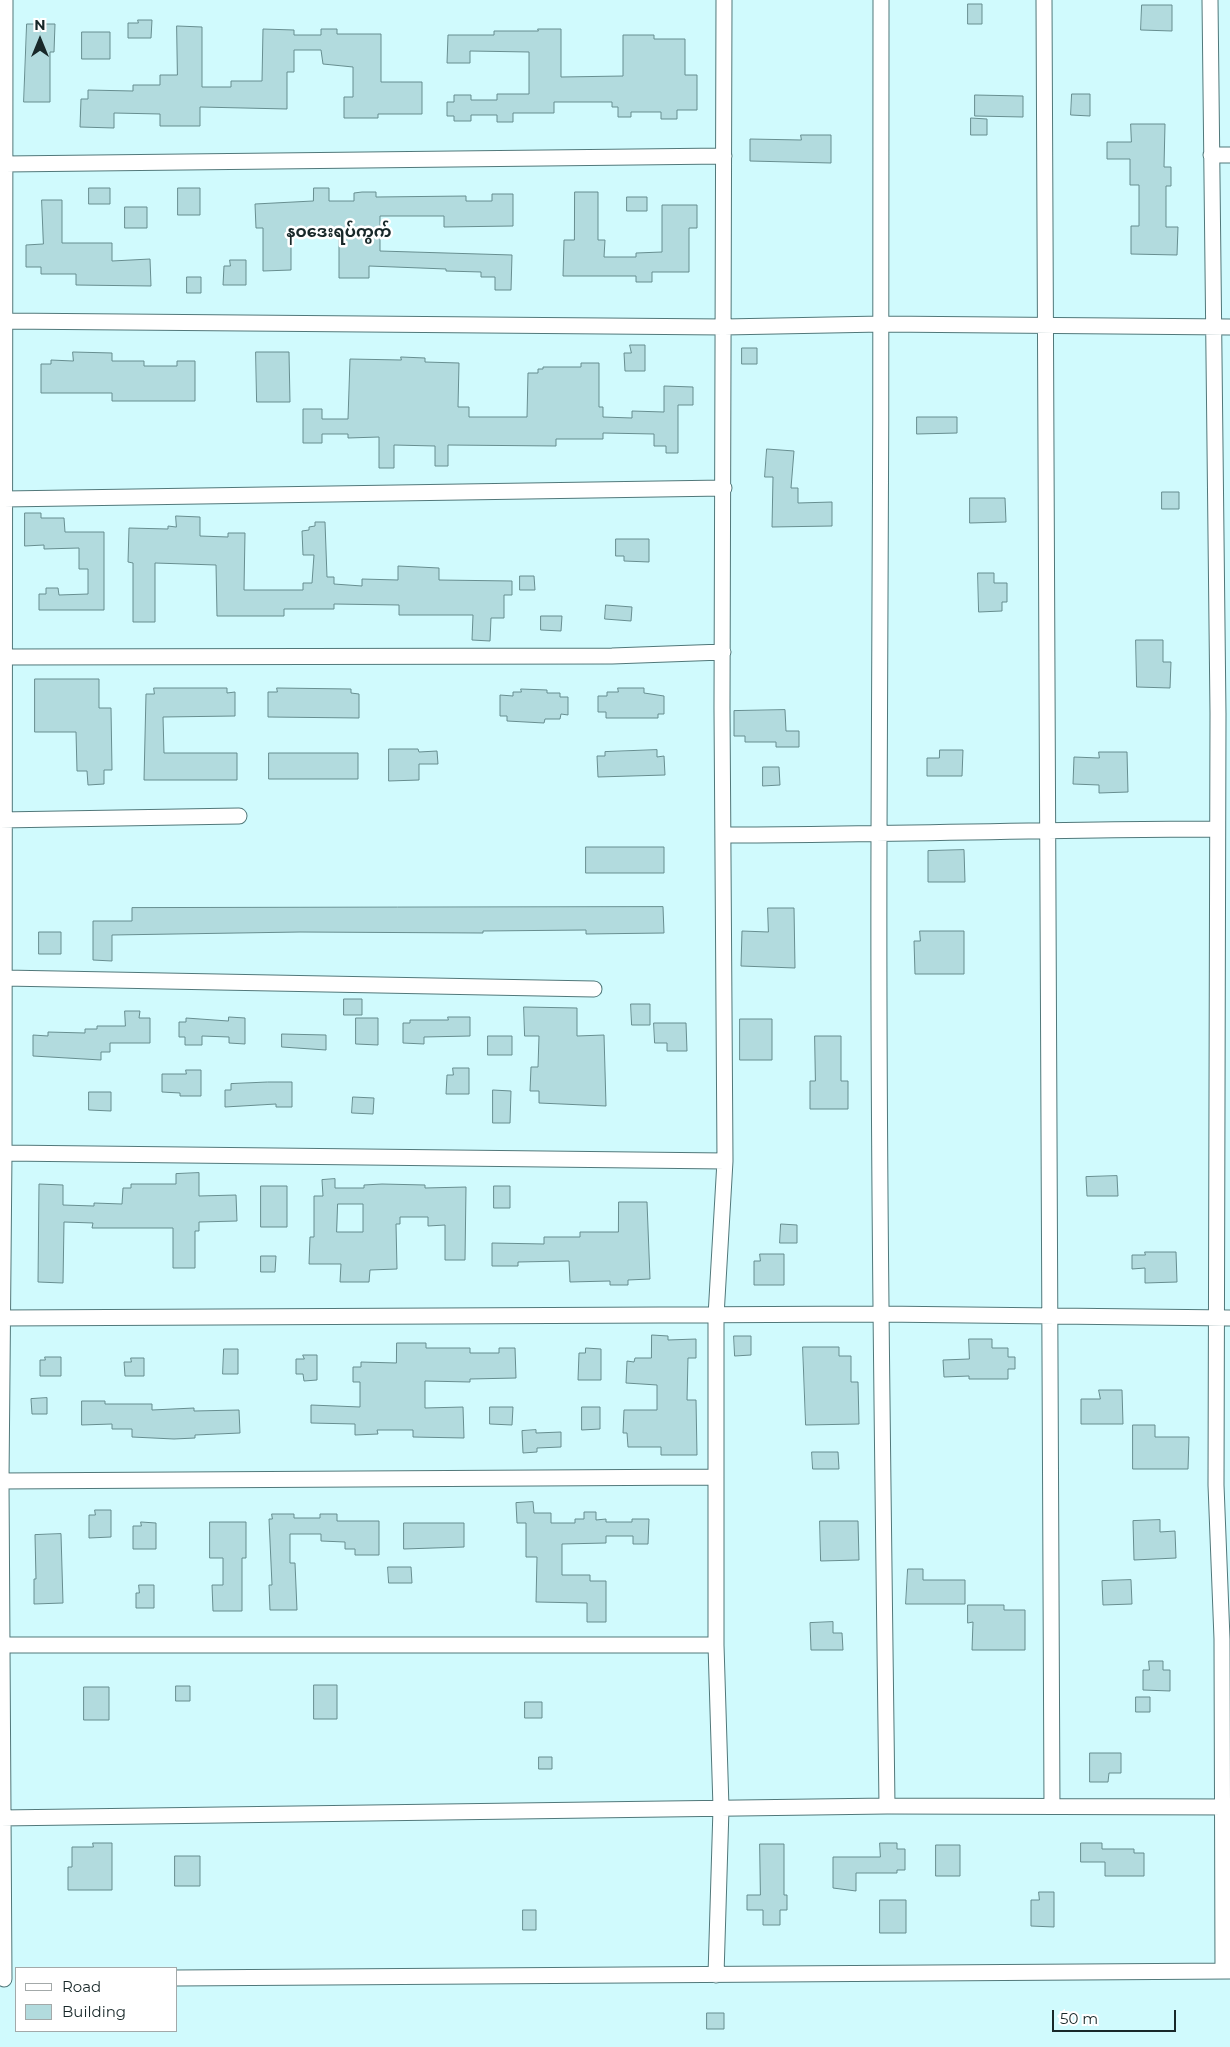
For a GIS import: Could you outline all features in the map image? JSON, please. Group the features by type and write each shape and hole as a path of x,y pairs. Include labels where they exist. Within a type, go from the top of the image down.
{"street":[{"path":"4,0 4,657 2,820 4,1153 1,1318 1,1645 2,1818 7,1979"},
{"path":"716,1975 720,1808 716,1645 716,1316 725,1161 723,835 724,0"},
{"path":"881,0 880,1314 887,1806"},
{"path":"1044,0 1052,1315 1052,1805"},
{"path":"178,1978 1226,1971 1226,1640 1223,1485 1223,986 1217,829 1223,493 1214,326 1210,0"},
{"path":"1211,154 1230,155"},
{"path":"4,164 724,156"},
{"path":"4,321 724,327 882,324 1230,327"},
{"path":"4,499 724,488"},
{"path":"4,657 612,656 723,652"},
{"path":"2,820 239,816"},
{"path":"723,835 879,835 1049,829 1217,829"},
{"path":"4,978 594,989"},
{"path":"4,1153 725,1161"},
{"path":"1,1318 880,1314 1223,1318"},
{"path":"1,1481 716,1477"},
{"path":"1,1645 716,1645"},
{"path":"2,1818 887,1806 1225,1807"}],"building":[{"path":"968,4 982,4 982,24 968,24"},
{"path":"1142,5 1172,5 1172,31 1141,30"},
{"path":"138,20 152,20 151,38 128,38 128,23 138,23"},
{"path":"27,24 55,24 54,52 50,52 50,102 24,102"},
{"path":"177,26 202,27 202,87 231,87 231,81 262,81 263,29 294,30 294,35 321,35 321,29 337,29 337,34 381,34 381,82 422,82 422,114 378,114 378,118 344,118 344,97 353,97 353,67 323,64 321,50 294,50 294,72 287,72 287,109 200,107 200,126 160,126 160,114 114,113 114,128 80,127 81,99 88,99 88,90 133,91 133,85 160,85 160,75 177,75"},
{"path":"538,29 561,29 561,77 623,76 623,35 654,35 654,39 685,39 685,75 697,75 697,110 677,110 677,119 661,119 661,112 631,112 631,117 618,117 618,107 612,107 612,102 554,102 554,113 513,113 513,122 497,122 497,115 471,115 471,121 454,121 454,116 447,116 447,102 454,102 454,95 471,95 471,100 497,100 497,94 529,94 529,52 470,51 470,63 447,63 448,35 494,35 494,31 538,31"},
{"path":"82,32 110,32 110,59 82,59"},
{"path":"1072,94 1090,94 1090,116 1071,115"},
{"path":"975,95 1023,96 1023,117 975,116"},
{"path":"971,118 987,119 987,135 971,135"},
{"path":"1131,124 1165,124 1164,167 1171,167 1171,186 1166,186 1166,227 1178,227 1177,255 1131,254 1131,226 1139,226 1139,185 1130,185 1130,159 1107,159 1107,142 1131,142"},
{"path":"801,135 831,135 831,163 750,161 750,139 801,140"},
{"path":"89,188 110,188 110,204 89,204"},
{"path":"178,188 200,188 200,215 178,215"},
{"path":"314,188 329,188 329,201 354,201 354,193 362,192 376,192 376,197 466,196 466,201 492,201 492,194 513,194 513,226 444,227 444,216 380,216 380,251 512,255 511,290 495,290 495,277 481,277 481,272 446,271 446,269 369,266 369,278 339,278 339,228 291,228 291,270 263,271 263,228 256,228 255,204 313,201"},
{"path":"575,192 598,192 598,240 605,240 604,257 636,257 636,253 662,252 662,205 697,205 697,228 689,228 689,272 652,272 652,282 636,282 636,276 563,276 564,240 574,240"},
{"path":"627,197 647,197 647,211 627,211"},
{"path":"42,200 62,200 62,243 112,243 112,261 150,259 151,286 76,285 76,274 41,274 41,267 26,267 26,245 43,244"},
{"path":"125,207 147,207 147,228 125,228"},
{"path":"230,260 246,260 246,285 223,285 224,266 230,266"},
{"path":"187,277 201,277 201,293 187,293"},
{"path":"630,345 645,345 645,371 625,371 624,353 631,353"},
{"path":"742,348 757,348 757,364 742,364"},
{"path":"73,352 112,353 112,361 144,361 144,366 177,366 177,361 195,361 195,401 112,401 112,393 41,393 41,364 51,364 51,360 73,361"},
{"path":"256,352 289,352 290,402 257,402"},
{"path":"401,357 425,358 425,362 459,363 458,407 469,407 469,417 527,417 528,373 538,373 538,369 543,369 543,367 581,367 581,363 599,363 599,407 603,407 603,417 632,418 632,411 664,412 664,386 693,387 693,405 678,405 678,453 666,453 666,446 654,446 654,434 603,433 603,439 556,439 556,446 448,445 448,466 435,466 435,446 394,445 394,468 379,468 379,437 348,438 348,434 322,434 322,443 303,443 303,409 322,409 322,419 348,419 350,359 401,360"},
{"path":"917,417 957,417 957,433 917,434"},
{"path":"767,449 794,451 791,488 798,488 798,503 832,502 832,526 772,527 773,477 765,477"},
{"path":"1162,492 1179,492 1179,509 1162,509"},
{"path":"970,498 1005,498 1006,522 970,523"},
{"path":"25,513 41,513 41,518 64,518 65,532 104,532 104,610 39,610 39,594 46,594 46,588 58,588 59,595 88,594 88,569 79,569 79,548 44,549 44,545 25,546"},
{"path":"176,516 200,517 200,536 228,537 228,533 245,533 244,590 303,590 303,583 312,583 314,555 303,555 302,531 309,530 309,527 315,526 315,522 325,522 327,577 334,577 334,584 362,586 362,579 398,580 398,566 439,568 439,580 512,581 512,595 504,595 504,618 491,618 490,641 472,640 473,615 399,615 399,605 334,604 334,609 284,609 284,616 217,616 216,565 155,563 155,622 133,622 133,563 128,562 129,528 168,529 168,526 176,527"},
{"path":"616,539 649,539 649,562 624,561 624,556 616,556"},
{"path":"978,573 994,573 994,583 1007,583 1007,602 1002,602 1002,611 979,612"},
{"path":"520,576 534,576 535,590 520,590"},
{"path":"606,605 632,607 631,621 605,619"},
{"path":"541,616 562,616 561,631 541,630"},
{"path":"1136,640 1163,640 1163,662 1171,662 1170,688 1137,687"},
{"path":"35,679 99,679 99,708 111,708 112,770 104,770 104,784 88,785 87,771 77,771 76,732 35,732"},
{"path":"154,688 227,688 227,693 235,692 235,716 163,717 164,753 237,753 237,780 144,780 146,694 154,694"},
{"path":"277,688 351,689 351,693 359,694 359,718 268,717 268,692 277,692"},
{"path":"618,688 644,688 644,693 664,696 664,714 658,714 658,718 606,718 606,712 598,712 598,696 607,696 607,692 618,692"},
{"path":"521,689 547,690 547,693 560,693 560,697 568,697 568,715 561,714 560,719 545,719 544,723 507,721 507,716 500,716 500,695 513,696 513,692 521,692"},
{"path":"785,710 786,731 799,731 799,747 776,747 776,742 745,742 745,736 734,736 734,711"},
{"path":"389,749 418,749 419,752 437,751 438,764 419,764 419,780 389,781"},
{"path":"657,750 657,757 664,756 665,775 598,777 597,756 605,756 605,752"},
{"path":"940,750 963,750 962,776 927,776 927,758 939,758"},
{"path":"1099,752 1127,752 1128,792 1099,793 1099,785 1073,784 1074,757 1099,758"},
{"path":"269,753 358,753 358,779 269,779"},
{"path":"763,767 779,767 780,785 763,786"},
{"path":"586,847 664,847 664,873 586,873"},
{"path":"964,850 965,882 928,882 928,851"},
{"path":"663,907 664,933 586,934 586,930 483,931 483,933 300,932 112,935 112,961 93,960 93,921 132,921 132,908"},
{"path":"768,908 794,908 795,968 741,966 742,931 768,932"},
{"path":"920,931 964,931 964,974 915,974 914,941 920,941"},
{"path":"39,932 61,932 61,954 39,954"},
{"path":"344,999 362,999 362,1015 344,1015"},
{"path":"631,1004 650,1004 650,1025 632,1025"},
{"path":"524,1007 577,1008 577,1036 604,1035 606,1106 539,1103 539,1091 530,1091 531,1067 538,1067 539,1036 525,1036"},
{"path":"125,1011 140,1011 139,1018 150,1018 150,1043 110,1043 110,1052 101,1052 101,1060 33,1056 33,1035 48,1036 48,1032 85,1033 85,1029 97,1029 97,1026 125,1026"},
{"path":"229,1017 245,1018 245,1044 229,1043 229,1037 202,1036 202,1045 185,1045 185,1037 179,1037 179,1022 186,1022 186,1018 228,1021"},
{"path":"448,1017 470,1017 470,1036 424,1037 424,1044 403,1043 403,1023 410,1023 410,1020 448,1020"},
{"path":"356,1018 378,1018 378,1045 356,1044"},
{"path":"740,1019 772,1019 772,1060 740,1060"},
{"path":"654,1023 686,1023 687,1051 667,1051 667,1043 655,1043"},
{"path":"282,1034 326,1035 326,1050 282,1047"},
{"path":"488,1036 512,1036 512,1055 488,1055"},
{"path":"815,1036 841,1036 841,1081 848,1081 848,1109 810,1109 810,1081 815,1081"},
{"path":"453,1068 469,1068 469,1094 446,1094 447,1075 453,1075"},
{"path":"186,1070 201,1070 201,1096 180,1096 180,1093 162,1092 162,1074 186,1074"},
{"path":"292,1082 292,1107 276,1107 276,1104 225,1107 225,1090 231,1090 231,1084"},
{"path":"493,1090 511,1091 510,1123 493,1123"},
{"path":"89,1092 111,1092 111,1111 89,1110"},
{"path":"353,1097 374,1098 373,1114 352,1113"},
{"path":"199,1173 199,1196 236,1195 237,1221 199,1222 199,1231 195,1231 195,1268 173,1268 173,1228 92,1228 93,1223 64,1222 63,1283 38,1282 39,1184 63,1185 63,1205 94,1206 94,1203 122,1204 123,1188 131,1188 131,1184 176,1184 176,1174"},
{"path":"1117,1176 1118,1196 1087,1196 1086,1177"},
{"path":"335,1179 335,1188 364,1188 364,1185 382,1184 425,1185 425,1188 466,1187 465,1260 445,1260 445,1225 428,1226 428,1217 400,1217 400,1224 396,1224 397,1269 370,1270 369,1282 340,1282 341,1264 309,1264 310,1237 314,1237 314,1196 323,1196 322,1180","holes":["338,1204 363,1204 363,1232 337,1232"]},
{"path":"261,1186 287,1186 287,1227 261,1227"},
{"path":"494,1186 510,1186 510,1208 494,1208"},
{"path":"619,1202 647,1202 650,1279 628,1280 628,1285 610,1285 610,1281 570,1282 569,1261 518,1262 518,1266 492,1266 492,1243 544,1244 544,1237 580,1237 580,1232 618,1232"},
{"path":"781,1224 797,1225 797,1243 780,1243"},
{"path":"1145,1252 1176,1252 1177,1282 1145,1283 1145,1268 1132,1269 1132,1255 1145,1255"},
{"path":"760,1254 784,1254 784,1285 754,1285 754,1261 760,1261"},
{"path":"261,1256 276,1256 275,1272 261,1272"},
{"path":"652,1335 668,1336 668,1340 696,1339 696,1358 688,1358 687,1400 696,1400 697,1455 661,1455 661,1447 628,1447 627,1433 623,1433 624,1410 657,1410 657,1385 626,1383 627,1361 634,1362 635,1358 651,1358"},
{"path":"734,1336 751,1336 751,1355 735,1356"},
{"path":"969,1339 992,1339 992,1348 1008,1348 1008,1357 1015,1357 1015,1369 1008,1369 1008,1379 969,1379 969,1376 944,1377 943,1360 969,1359"},
{"path":"397,1343 426,1343 426,1348 470,1348 470,1353 499,1353 499,1348 515,1348 516,1378 470,1379 470,1382 425,1381 425,1408 463,1407 464,1438 413,1437 413,1430 377,1430 378,1434 355,1435 355,1424 311,1423 311,1405 360,1407 360,1382 353,1382 353,1367 361,1367 361,1362 396,1363"},
{"path":"803,1347 839,1347 839,1356 851,1356 851,1382 858,1382 859,1424 806,1425"},
{"path":"586,1348 601,1349 601,1380 578,1380 579,1353 585,1353"},
{"path":"224,1349 238,1349 238,1374 223,1374"},
{"path":"303,1355 317,1355 317,1380 304,1381 303,1374 296,1374 296,1359 304,1359"},
{"path":"45,1357 61,1357 61,1376 40,1376 40,1360 45,1360"},
{"path":"131,1358 144,1358 144,1376 125,1376 124,1362 131,1362"},
{"path":"1099,1390 1122,1390 1123,1424 1081,1424 1081,1399 1100,1399"},
{"path":"47,1398 47,1414 32,1414 31,1399"},
{"path":"82,1401 105,1401 105,1404 152,1404 152,1410 194,1408 194,1411 239,1410 240,1433 195,1435 195,1438 174,1439 132,1437 132,1429 112,1429 112,1424 82,1425"},
{"path":"490,1407 513,1407 512,1425 490,1424"},
{"path":"582,1407 600,1407 600,1429 582,1430"},
{"path":"1133,1425 1155,1425 1155,1437 1189,1437 1188,1469 1133,1469"},
{"path":"536,1430 536,1433 561,1432 561,1447 537,1448 537,1452 523,1453 522,1431"},
{"path":"812,1452 838,1452 839,1469 813,1469"},
{"path":"533,1502 534,1513 551,1513 551,1523 575,1523 575,1519 584,1519 584,1512 596,1512 596,1520 606,1519 606,1522 632,1522 632,1519 649,1519 648,1544 633,1544 633,1536 606,1536 606,1543 562,1544 562,1575 590,1575 590,1581 606,1581 606,1622 587,1622 587,1603 536,1602 537,1557 526,1557 526,1523 517,1523 516,1503"},
{"path":"95,1510 111,1510 111,1537 89,1538 89,1515 95,1515"},
{"path":"272,1514 294,1514 294,1518 320,1518 320,1514 337,1514 337,1521 379,1521 379,1555 355,1555 355,1549 345,1549 345,1542 321,1541 321,1534 290,1534 290,1563 295,1563 297,1610 270,1610 269,1585 272,1585 269,1519 272,1519"},
{"path":"1160,1520 1160,1532 1175,1531 1176,1558 1134,1560 1133,1521"},
{"path":"820,1521 858,1521 859,1560 821,1561"},
{"path":"141,1522 156,1523 156,1549 133,1549 133,1526 141,1526"},
{"path":"210,1522 246,1522 246,1558 242,1558 242,1611 213,1611 212,1585 223,1585 223,1558 210,1558"},
{"path":"404,1523 464,1523 464,1547 404,1549"},
{"path":"61,1534 63,1603 34,1604 34,1579 36,1579 35,1535"},
{"path":"388,1567 411,1567 412,1583 389,1583"},
{"path":"908,1569 923,1569 923,1580 965,1580 965,1604 906,1604"},
{"path":"1131,1580 1132,1604 1103,1605 1102,1581"},
{"path":"139,1585 154,1585 154,1608 136,1608 136,1593 139,1593"},
{"path":"968,1605 1004,1605 1004,1610 1025,1610 1025,1650 972,1650 973,1622 968,1623"},
{"path":"833,1622 833,1633 842,1633 843,1650 811,1650 810,1623"},
{"path":"1149,1661 1163,1661 1163,1670 1170,1670 1170,1691 1143,1690 1143,1670 1149,1670"},
{"path":"314,1685 337,1685 337,1719 314,1719"},
{"path":"176,1686 190,1686 190,1701 176,1701"},
{"path":"84,1687 109,1687 109,1720 84,1720"},
{"path":"1136,1697 1150,1697 1150,1712 1136,1712"},
{"path":"525,1702 542,1702 542,1718 525,1718"},
{"path":"1090,1753 1121,1753 1121,1773 1109,1773 1108,1782 1090,1782"},
{"path":"539,1757 552,1757 552,1769 539,1769"},
{"path":"93,1843 112,1843 112,1890 68,1890 68,1867 72,1867 72,1847 93,1847"},
{"path":"880,1843 897,1843 897,1849 905,1849 905,1870 897,1870 897,1873 856,1873 856,1891 833,1888 833,1857 880,1857"},
{"path":"1081,1843 1102,1843 1102,1849 1134,1849 1134,1853 1144,1853 1144,1876 1105,1876 1105,1862 1081,1862"},
{"path":"760,1844 784,1844 784,1895 787,1895 787,1910 780,1910 780,1925 763,1925 763,1910 747,1910 747,1895 760,1895"},
{"path":"936,1845 960,1845 960,1876 936,1876"},
{"path":"175,1856 200,1856 200,1886 175,1886"},
{"path":"1039,1892 1054,1892 1054,1927 1031,1926 1031,1900 1039,1900"},
{"path":"880,1900 906,1900 906,1933 880,1933"},
{"path":"523,1910 536,1910 536,1930 523,1930"},
{"path":"707,2013 724,2013 724,2029 707,2029"}],"district":[{"name":"နဝဒေးရပ်ကွက်","path":"339,232"}]}
